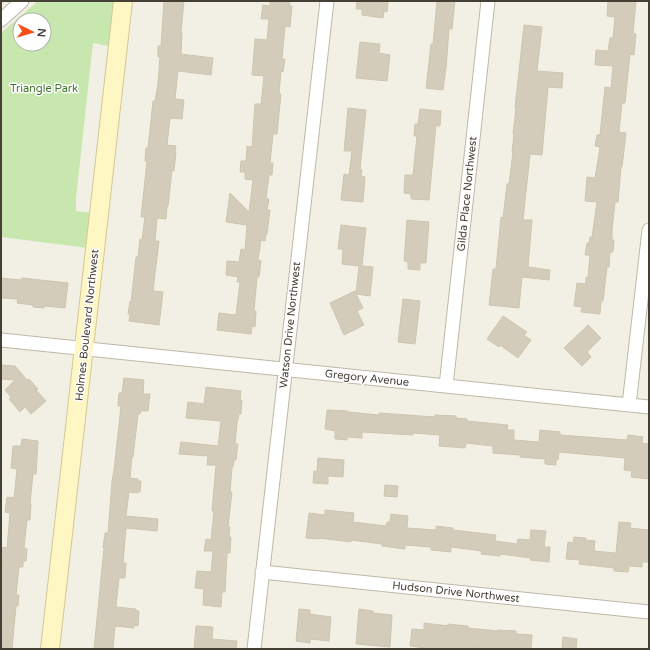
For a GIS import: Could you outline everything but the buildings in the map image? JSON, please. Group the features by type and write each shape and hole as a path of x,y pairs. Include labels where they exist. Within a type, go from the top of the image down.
{"street":[{"path":"1,20 22,1"},
{"name":"Holmes Boulevard Northwest","path":"50,649 123,1"},
{"name":"Watson Drive Northwest","path":"254,649 326,1"},
{"name":"Gilda Place Northwest","path":"446,386 488,1"},
{"path":"629,405 649,230"},
{"name":"Gregory Avenue","path":"1,340 649,407"},
{"name":"Hudson Drive Northwest","path":"262,572 649,612"}],"green space":[{"name":"Triangle Park","path":"38,1 114,1 108,46 93,43 76,198 76,211 91,213 88,248 1,237 1,33 12,23 12,52 52,52 52,12 25,12"}]}
